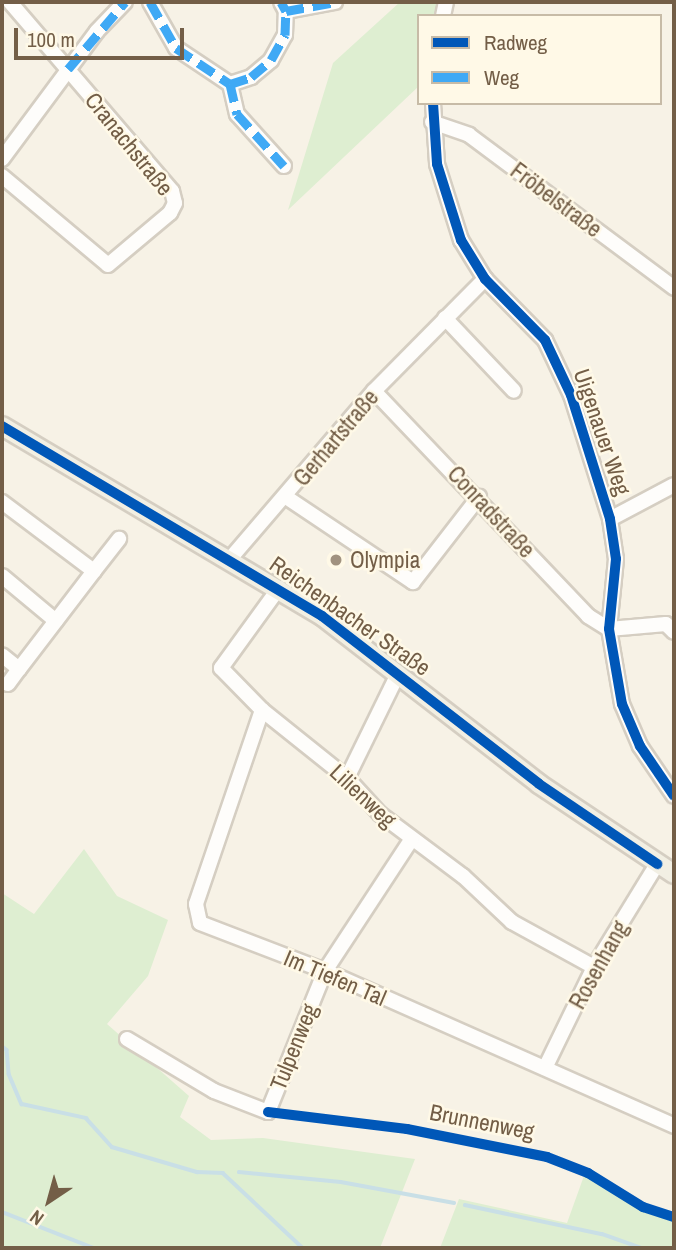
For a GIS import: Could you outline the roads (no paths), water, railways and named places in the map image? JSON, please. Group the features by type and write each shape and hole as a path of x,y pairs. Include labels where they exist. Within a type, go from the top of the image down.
{"main road":[{"name":"Reichenbacher Straße","path":"2,426 279,588 398,674 539,784 674,874"}],"street":[{"path":"10,2 68,69"},
{"path":"2,159 68,69 125,2"},
{"path":"150,2 176,48 230,84 237,114 284,166"},
{"path":"230,84 251,77 271,60 285,36 283,6 335,2"},
{"name":"Cranachstraße","path":"2,176 108,265 170,213 175,204 172,191 68,69"},
{"name":"Uigenauer Weg","path":"433,105 432,122 438,164 461,240 485,279 545,340 571,395 610,519 615,559 609,629 622,704 640,746 674,796"},
{"name":"Fröbelstraße","path":"432,122 468,135 674,288"},
{"name":"Gerhartstraße","path":"229,560 286,497 374,391 485,279"},
{"path":"445,318 514,391"},
{"name":"Conradstraße","path":"374,391 479,497 588,616 609,629"},
{"path":"610,519 674,485"},
{"path":"286,497 413,582 479,497"},
{"path":"2,502 94,571"},
{"path":"8,684 119,539"},
{"path":"2,576 56,621"},
{"name":"Lilienweg","path":"279,588 221,668 262,710 346,778 411,840 463,876 512,922 594,967"},
{"path":"609,629 666,624 674,632"},
{"path":"2,655 19,669"},
{"path":"346,778 398,674"},
{"name":"Im Tiefen Tal","path":"262,710 196,904 200,923 324,971 674,1126"},
{"name":"Tulpenweg","path":"127,1039 214,1091 268,1112 324,971 411,840"},
{"name":"Rosenhang","path":"545,1068 594,967 657,863"}],"waterway":[{"path":"2,1046 7,1050 9,1074 22,1104 86,1118 112,1147 197,1172 223,1173 303,1248"},
{"path":"239,1172 341,1182 454,1203"},
{"path":"465,1205 602,1234 642,1248"},
{"path":"2,1212 94,1248"}],"place":[{"name":"Olympia","path":"336,560"}]}
